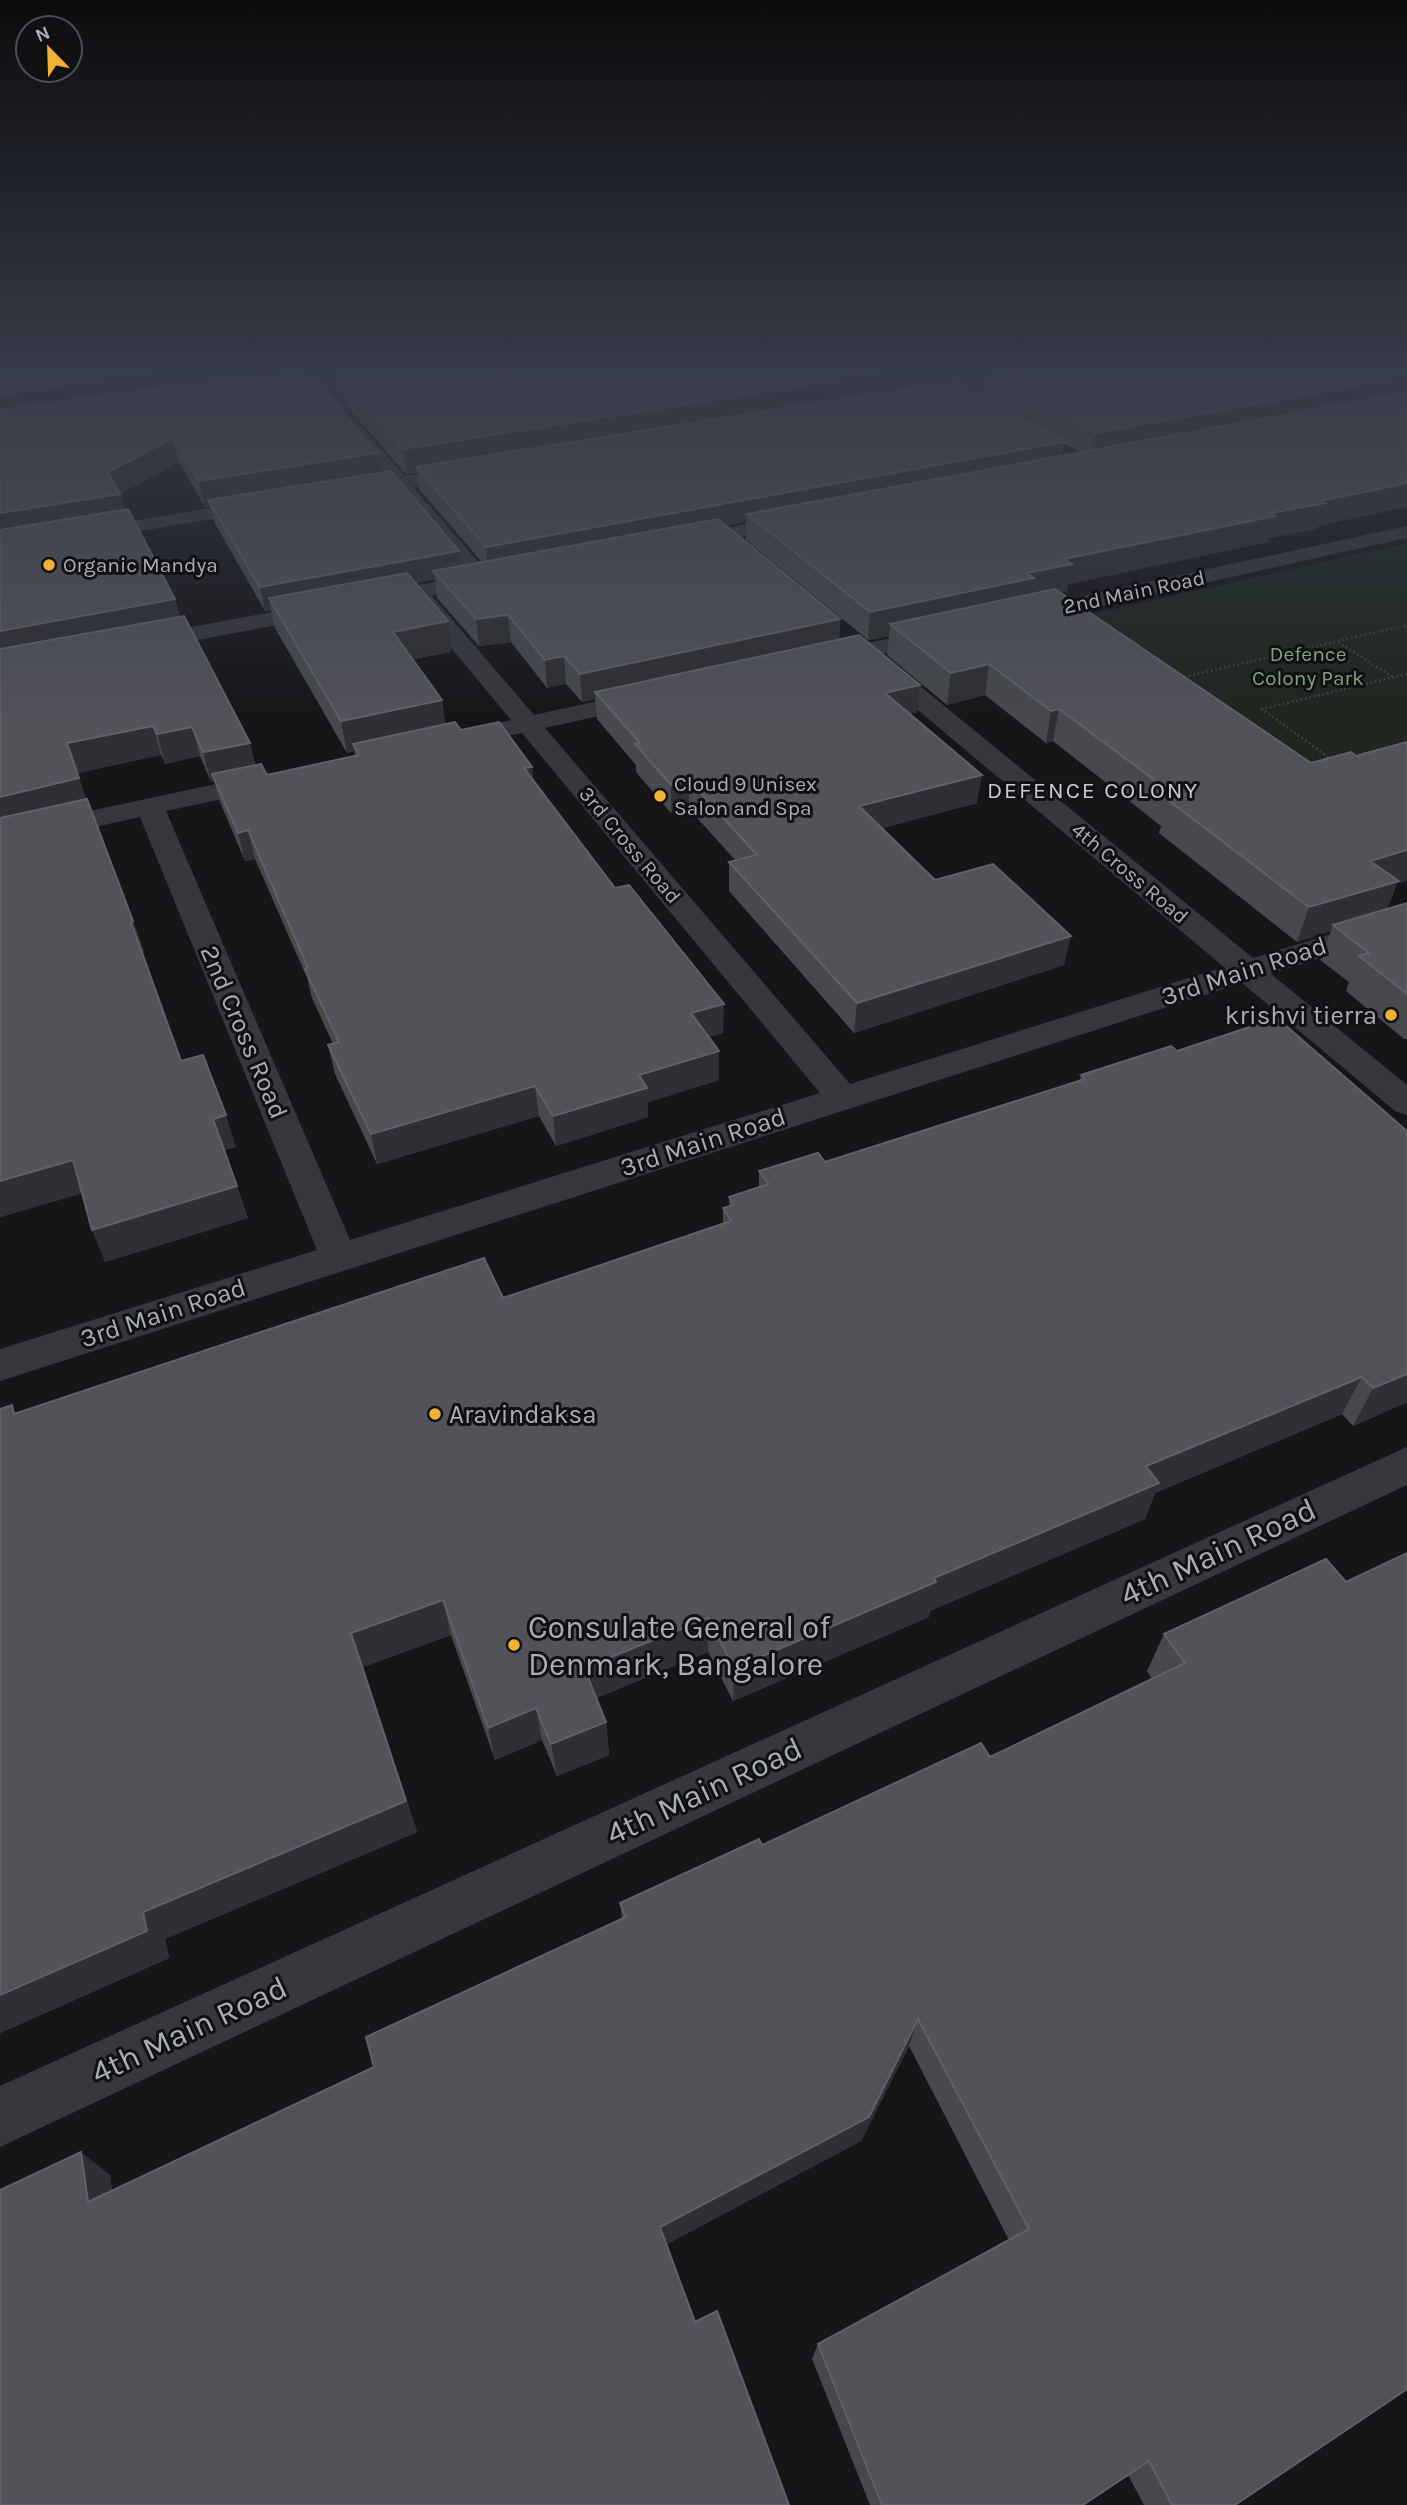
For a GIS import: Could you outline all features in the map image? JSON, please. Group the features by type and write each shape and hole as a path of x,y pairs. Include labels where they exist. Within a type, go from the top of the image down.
{"street":[{"path":"331,494 370,488"},
{"path":"405,488 482,580"},
{"path":"0,549 290,501"},
{"path":"656,547 818,517"},
{"name":"2nd Main Road","path":"998,622 1407,533"},
{"path":"723,535 745,553"},
{"path":"121,647 509,575"},
{"name":"3rd Cross Road","path":"417,592 843,1098"},
{"path":"810,663 958,631"},
{"name":"4th Cross Road","path":"842,633 1407,1103"},
{"path":"433,745 676,692"},
{"path":"0,839 285,777"},
{"name":"2nd Cross Road","path":"150,807 339,1258"},
{"name":"3rd Main Road","path":"0,1365 1407,920"},
{"name":"4th Main Road","path":"0,2117 1407,1465"}],"path":[{"path":"1180,678 1407,625"},
{"path":"1338,642 1394,677"},
{"path":"1335,761 1262,709 1407,674"},
{"path":"1347,758 1407,742"}],"green space":[{"name":"Defence Colony Park","path":"1407,543 1407,761 1311,788 1066,620"}],"building":[{"path":"0,488 117,488 120,494 0,513"},
{"path":"284,488 405,488 459,551 260,587 208,500"},
{"path":"434,488 811,488 486,547"},
{"path":"888,488 1384,488 1271,513 1275,516 1064,559 1072,564 1027,573 1034,578 870,612 747,514"},
{"path":"128,509 175,599 0,631 0,530"},
{"path":"718,519 840,619 580,674 564,656 545,660 508,615 476,619 433,571"},
{"path":"407,573 448,621 393,632 442,700 341,721 269,598"},
{"path":"1055,589 1311,763 1351,752 1356,756 1407,742 1407,850 1370,861 1399,881 1309,907 1168,800 1177,797 1059,709 1051,711 989,664 951,673 890,624"},
{"path":"184,616 250,743 203,752 192,727 157,734 153,726 67,743 79,778 0,797 0,649"},
{"path":"859,635 920,685 885,693 982,775 859,806 935,880 993,864 1071,936 857,1003 729,862 757,855 689,780 671,785 635,744 640,743 595,692"},
{"path":"455,722 461,730 499,722 532,767 524,768 615,888 629,885 724,1004 691,1013 719,1051 639,1075 647,1088 553,1116 535,1086 371,1134 328,1045 339,1042 305,969 308,968 248,830 238,833 212,774 261,764 267,775 359,755 353,744"},
{"path":"87,799 181,1061 203,1055 226,1115 213,1119 237,1186 92,1230 73,1160 0,1181 0,818"},
{"path":"1407,903 1407,994 1359,956 1369,953 1333,925"},
{"path":"1277,1018 1407,1131 1407,1374 1373,1388 1362,1377 1146,1466 1159,1483 934,1578 936,1582 734,1668 708,1618 584,1668 606,1722 551,1744 536,1708 488,1728 443,1600 351,1633 406,1801 143,1912 147,1931 0,1995 0,1409 12,1405 14,1414 484,1258 503,1298 731,1221 723,1208 734,1205 729,1197 769,1184 759,1171 818,1153 825,1162 1085,1079 1081,1075 1171,1046 1177,1051"},
{"path":"1407,1553 1407,2389 1235,2505 1172,2505 1149,2461 1083,2505 882,2505 818,2344 1029,2229 918,2019 869,2117 660,2227 695,2322 717,2311 789,2505 0,2505 0,2190 81,2152 88,2202 374,2067 366,2037 626,1917 620,1903 759,1839 762,1845 981,1743 990,1757 1185,1663 1164,1634 1326,1559 1346,1582"}],"place":[{"name":"Organic Mandya","path":"49,565"},
{"name":"Cloud 9 Unisex Salon and Spa","path":"660,796"},
{"name":"krishvi tierra","path":"1391,1015"},
{"name":"Aravindaksa","path":"435,1414"},
{"name":"Consulate General of Denmark, Bangalore","path":"514,1645"}],"district":[{"name":"DEFENCE COLONY","path":"1093,790"}]}
